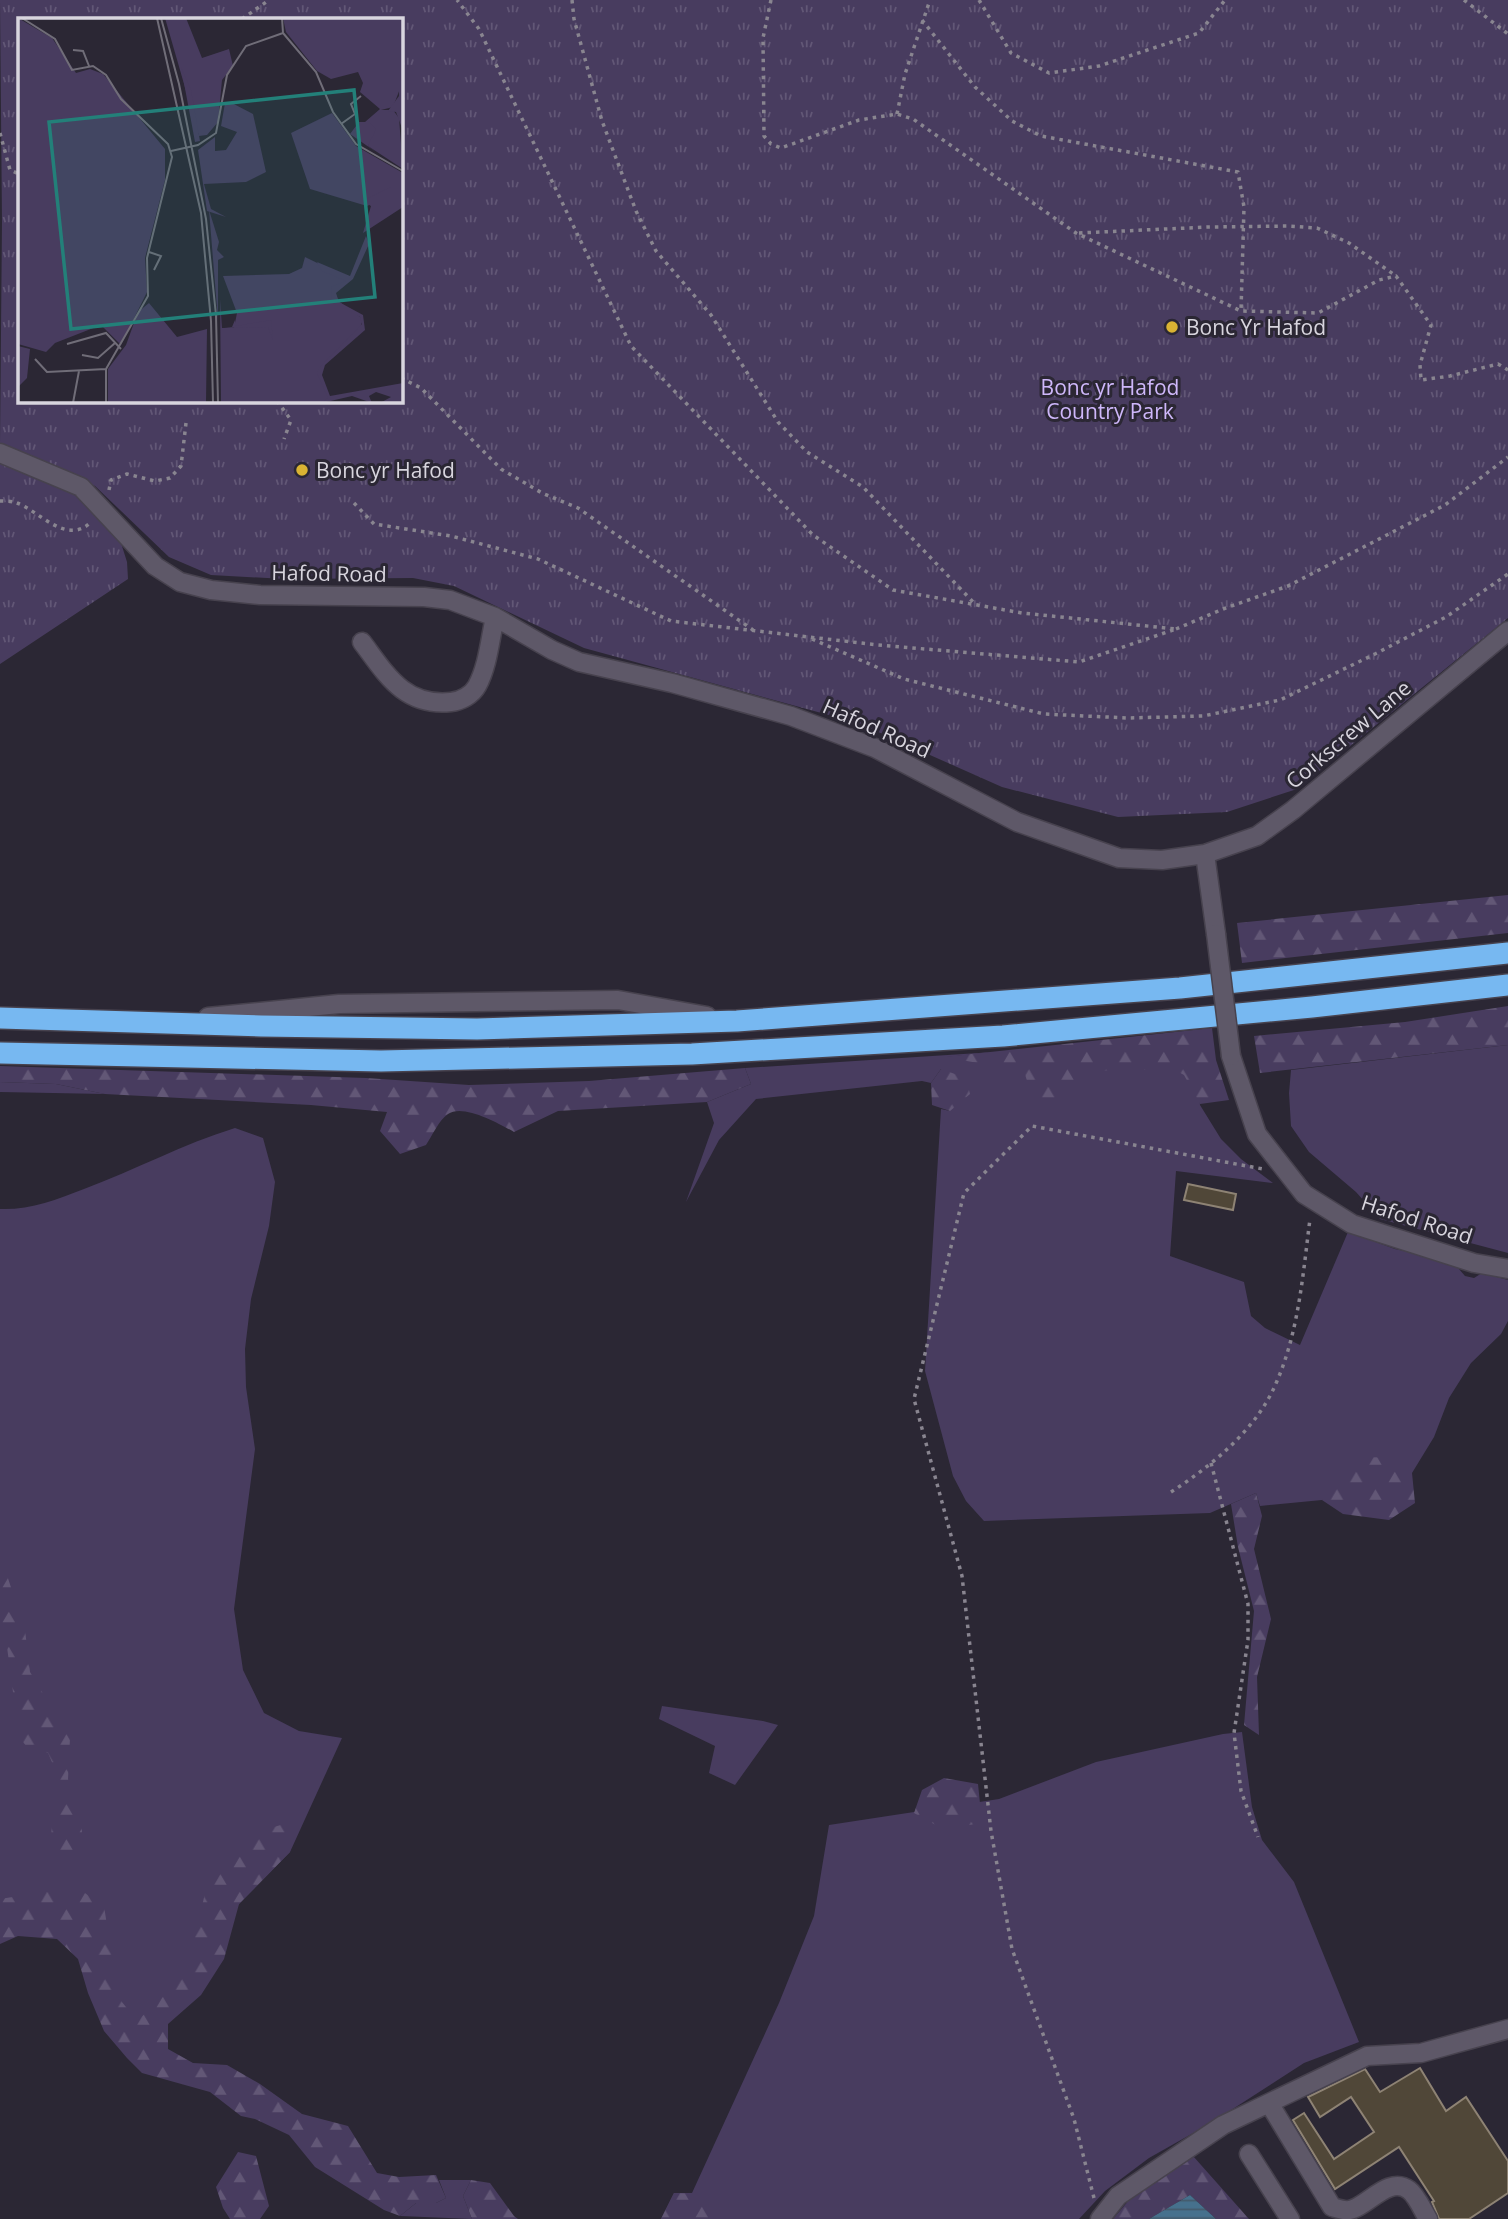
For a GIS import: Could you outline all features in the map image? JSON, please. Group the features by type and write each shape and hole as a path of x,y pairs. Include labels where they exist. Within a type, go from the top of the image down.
{"highway":[{"path":"0,1018 477,1029 737,1021 1180,988 1508,953"},
{"path":"0,1053 381,1061 692,1054 1003,1036 1298,1009 1508,985"}],"street":[{"name":"Hafod Road","path":"0,453 81,487 155,566 180,582 211,590 260,595 424,597 450,600 495,617 552,650 579,662 672,683 791,716 875,748 1017,822 1069,842 1119,858 1162,860 1205,854 1231,1056 1257,1135 1304,1194 1352,1224 1474,1263 1508,1269"},
{"path":"362,642 393,683 412,697 439,704 458,702 477,687 495,617"},
{"name":"Corkscrew Lane","path":"1205,854 1257,836 1275,823 1508,631"},
{"path":"1098,2213 1118,2196 1223,2125 1367,2056 1421,2053 1508,2029"},
{"path":"1269,2103 1328,2213 1352,2210 1390,2187 1399,2187 1409,2190 1428,2219"},
{"path":"1249,2154 1290,2219"}],"path":[{"path":"243,18 269,0"},
{"path":"457,0 478,29 631,346 813,535 893,590 1022,613 1176,629"},
{"path":"572,0 574,19 602,121 636,211 656,251 711,315 778,422 807,452 863,487 975,604"},
{"path":"771,0 763,38 764,136 771,144 780,148 859,120 897,114 913,120 1076,233 1241,312 1318,313 1379,280 1396,275"},
{"path":"897,114 905,74 930,0"},
{"path":"979,0 1011,53 1049,73 1099,66 1199,33 1225,0"},
{"path":"1464,0 1508,33"},
{"path":"922,20 975,87 1012,121 1041,136 1237,172 1244,207 1241,312"},
{"path":"0,133 10,170 18,174"},
{"path":"1076,233 1288,226 1317,229 1349,243 1396,275 1431,325 1420,365 1421,380 1498,364 1508,370"},
{"path":"402,379 421,388 501,469 542,493 578,508 754,631"},
{"path":"278,402 291,420 284,439"},
{"path":"0,501 16,502 59,528 74,531 86,527 114,501 108,493 111,480 127,474 155,481 170,478 181,466 186,423"},
{"path":"354,503 374,524 451,536 538,559 670,621 808,637 1079,662 1176,629 1300,580 1445,505 1508,457"},
{"path":"808,637 904,679 1044,714 1127,718 1203,716 1280,700 1446,617 1508,574"},
{"path":"1098,2213 1074,2119 1012,1949 991,1831 962,1576 914,1399 964,1193 1032,1126 1289,1174"},
{"path":"1171,1492 1210,1463 1251,1424 1277,1382 1296,1323 1313,1199"},
{"path":"1210,1463 1248,1604 1248,1640 1234,1733 1241,1791 1258,1837"}],"green space":[{"name":"Bonc yr Hafod Country Park","path":"0,0 1508,0 1508,618 1297,789 1227,812 1118,817 1002,787 858,723 584,648 454,586 413,578 285,579 211,575 169,557 95,486 0,445"},
{"path":"0,463 70,491 98,515 121,543 127,562 128,579 0,664"},
{"path":"1508,895 1508,933 1242,963 1237,923"},
{"path":"1508,1006 1508,1045 1260,1073 1254,1036 1405,1022"},
{"path":"1212,1028 1216,1060 1229,1100 1200,1104 1184,1075 1173,1069 1083,1071 1076,1087 1061,1107 1035,1107 1024,1071 944,1057"},
{"path":"1508,1045 1508,1253 1380,1219 1356,1192 1309,1152 1291,1126 1291,1070"},
{"path":"1196,1050 1200,1105 1221,1139 1241,1159 1273,1183 1176,1171 1170,1256 1244,1282 1251,1316 1265,1328 1300,1345 1348,1232 1395,1249 1452,1261 1465,1276 1474,1278 1482,1273 1508,1280 1508,1321 1501,1334 1471,1363 1449,1398 1434,1437 1412,1473 1322,1500 1260,1506 1256,1493 1210,1513 984,1521 966,1501 953,1476 925,1371 941,1109 950,1111 941,1069 931,1083 922,1081 756,1099 719,1140 686,1202 714,1123 707,1102 751,1084 745,1068 994,1052 947,1057"},
{"path":"0,1066 366,1078 469,1085 589,1081 745,1068 751,1084 707,1102 558,1111 514,1132 481,1116 455,1111 442,1120 426,1145 400,1154 380,1131 387,1112 311,1105 105,1094 56,1084 0,1082"},
{"path":"941,1069 966,1078 970,1094 950,1111 932,1105 931,1083"},
{"path":"0,1082 56,1084 105,1094 0,1092"},
{"path":"235,1128 263,1138 275,1182 269,1226 251,1299 245,1349 246,1387 255,1449 234,1609 243,1670 264,1713 299,1731 342,1738 290,1852 239,1904 145,2050 112,2010 88,1933 0,1935 0,1209 32,1206 63,1197"},
{"path":"1366,1457 1396,1458 1412,1473 1415,1503 1389,1520 1343,1514 1322,1500 1331,1479"},
{"path":"1256,1493 1262,1516 1254,1549 1271,1619 1257,1677 1259,1735 1244,1725 1254,1611 1238,1547 1231,1504"},
{"path":"0,1554 25,1630 30,1672 70,1738 68,1779 82,1831 80,1859 65,1875 51,1854 52,1806 62,1801 62,1785 48,1753 27,1747 19,1737 5,1632 0,1615"},
{"path":"662,1706 778,1725 735,1785 709,1773 715,1746 659,1719"},
{"path":"1242,1732 1252,1807 1262,1840 1294,1882 1359,2042 1304,2063 1211,2123 1149,2158 1105,2191 1079,2219 661,2219 674,2193 692,2193 779,2003 814,1916 829,1825 999,1799 1096,1762"},
{"path":"944,1778 978,1784 982,1823 943,1829 914,1813 922,1790"},
{"path":"294,1821 290,1852 239,1904 224,1959 201,1995 168,2024 168,2049 193,2063 227,2065 260,2084 302,2114 348,2126 377,2173 399,2177 436,2175 446,2198 436,2203 416,2203 400,2216 384,2210 315,2167 289,2135 255,2119 241,2116 210,2092 142,2073 104,2031 88,1993 78,1959 57,1939 18,1936 0,1944 0,1899 76,1887 104,1906 118,1997 137,2021 186,1975 206,1889 226,1852 247,1835"},
{"path":"238,2152 256,2156 269,2206 260,2219 230,2219 216,2187"},
{"path":"1193,2156 1249,2219 1216,2219 1190,2195 1149,2219 1113,2219 1129,2200"},
{"path":"439,2180 471,2180 463,2196 472,2219 400,2216 416,2203 436,2203 446,2198"},
{"path":"471,2180 490,2183 518,2219 472,2219 463,2196"},
{"path":"674,2193 700,2194 710,2219 661,2219"}],"water":[{"path":"1190,2195 1216,2219 1149,2219"}],"building":[{"path":"1188,1184 1236,1194 1233,1210 1184,1200"},
{"path":"1420,2068 1446,2111 1466,2097 1508,2161 1508,2193 1469,2219 1439,2219 1432,2202 1434,2201 1399,2147 1335,2189 1293,2120 1304,2113 1334,2159 1374,2132 1351,2097 1320,2117 1308,2097 1365,2069 1380,2092"}],"place":[{"name":"Bonc Yr Hafod","path":"1172,327"},
{"name":"Bonc yr Hafod","path":"302,470"}]}
